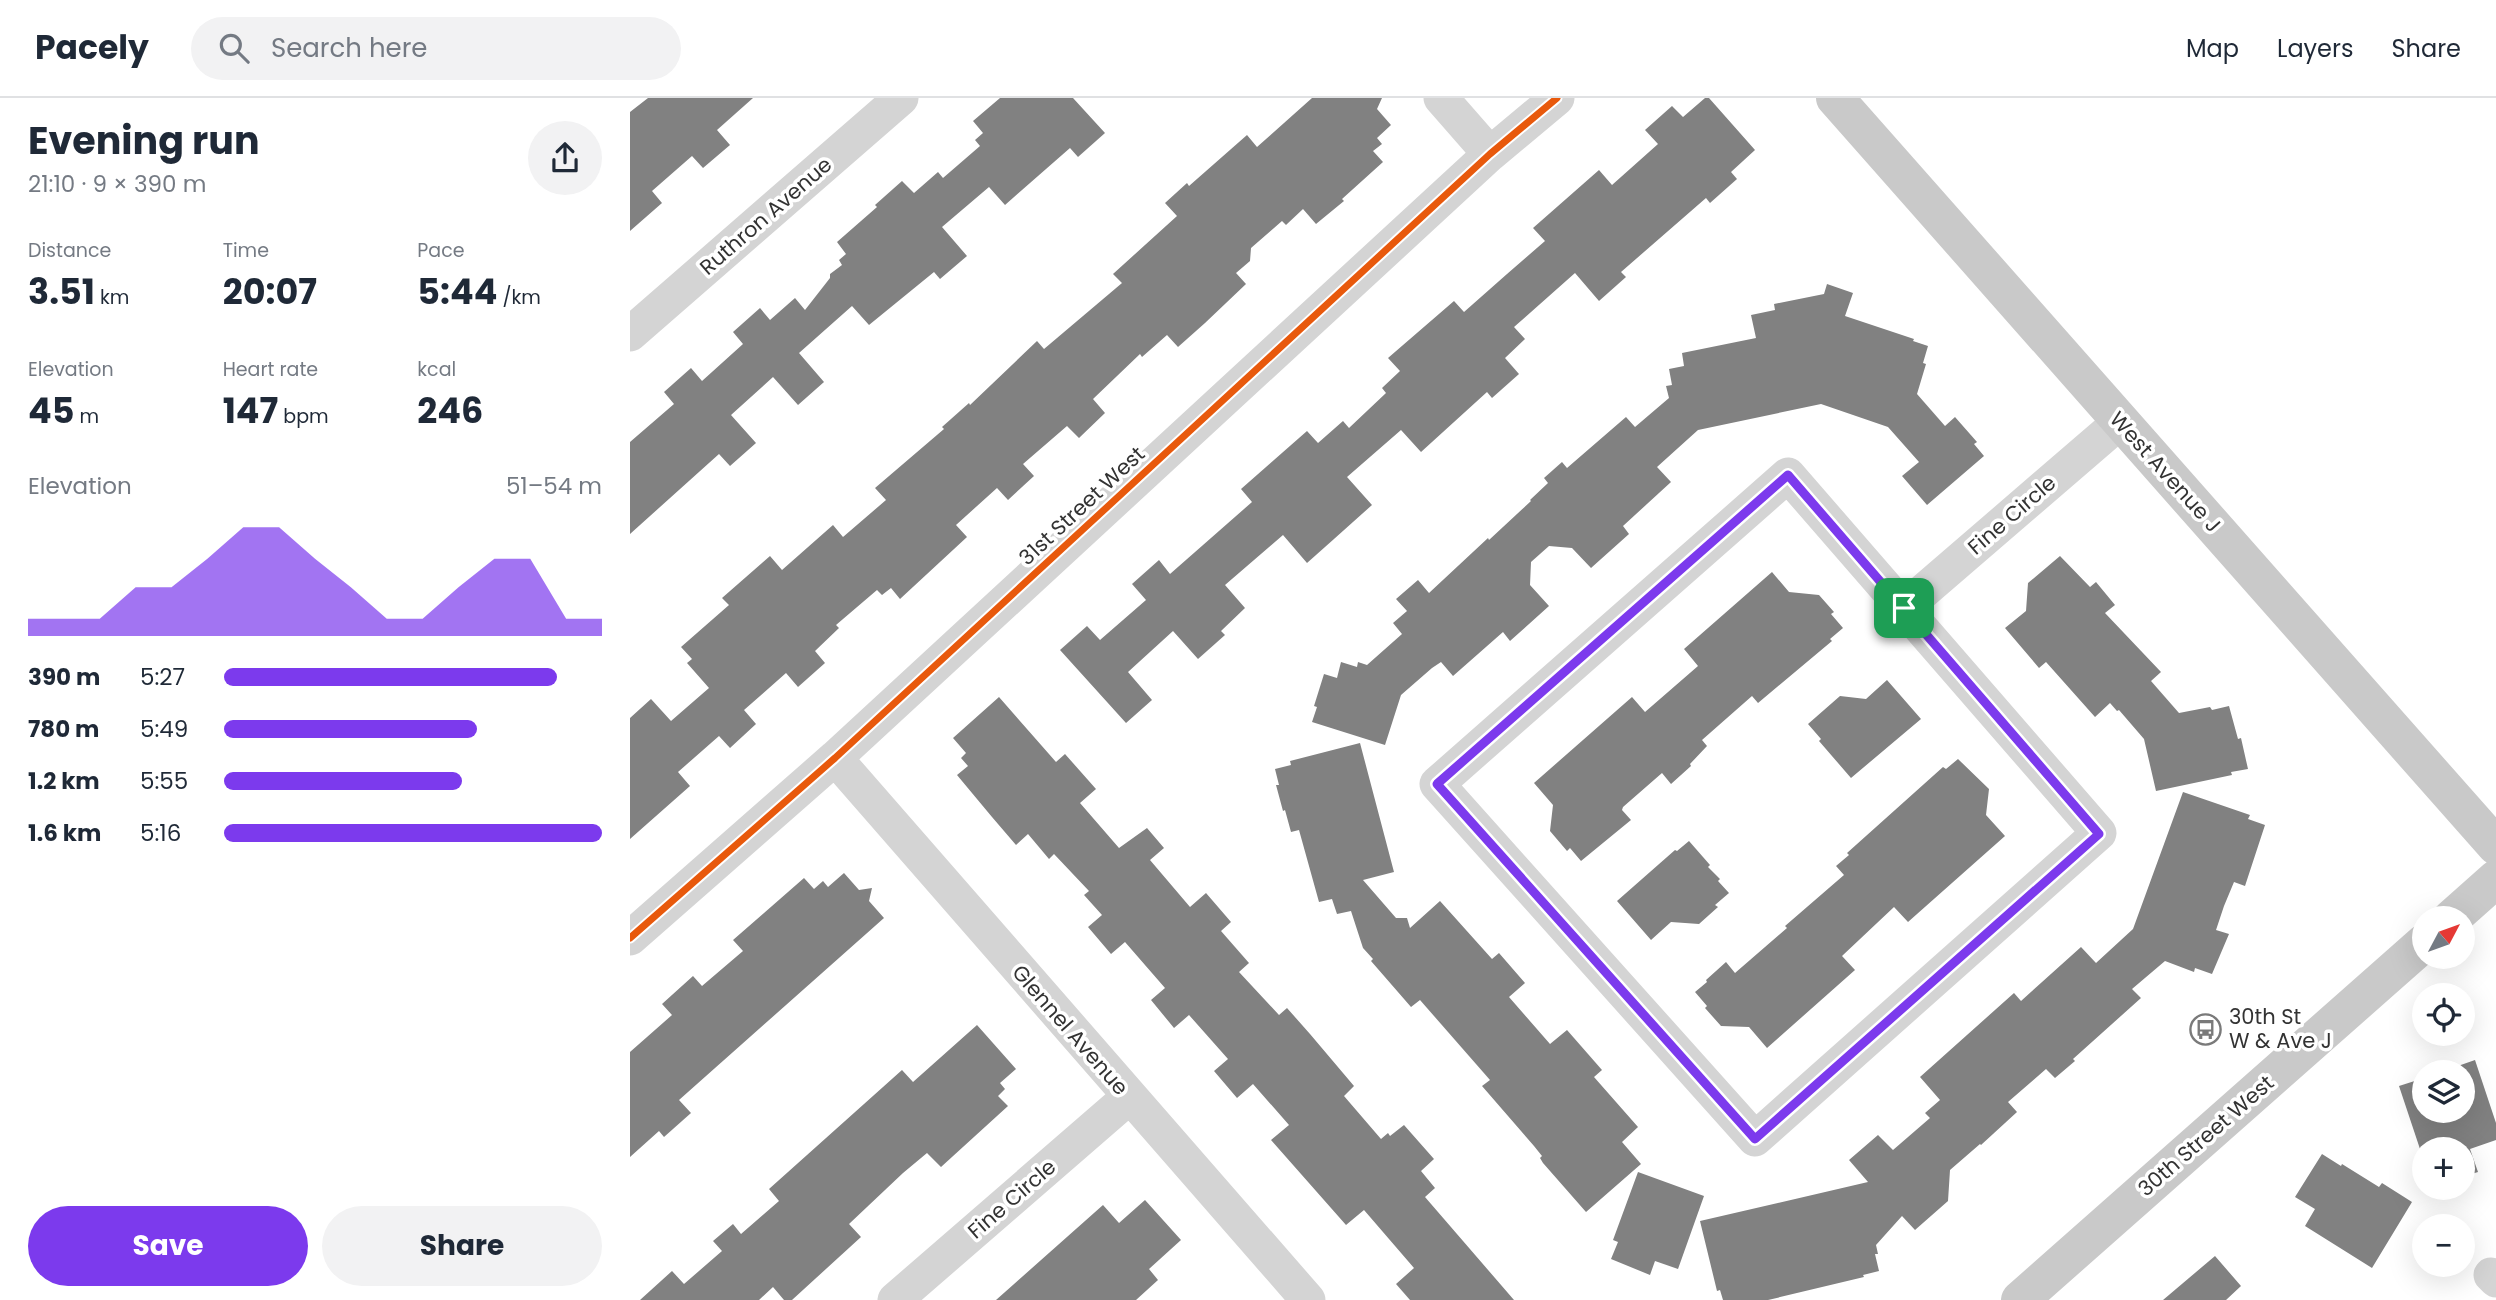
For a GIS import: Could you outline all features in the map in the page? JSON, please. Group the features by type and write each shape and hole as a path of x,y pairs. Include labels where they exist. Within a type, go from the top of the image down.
{"main road":[{"name":"West Avenue J","path":"1835,98 2496,846"},
{"path":"2466,906 2496,879"},
{"name":"30th Street West","path":"2023,1299 2412,954"}],"street":[{"name":"Ruthron Avenue","path":"630,334 901,98"},
{"path":"1441,98 1490,154"},
{"name":"31st Street West","path":"630,937 835,758 1490,154 1557,98"},
{"name":"Fine Circle","path":"1904,608 2120,421"},
{"path":"1788,475 1904,608 2099,834 1755,1139 1437,784 1788,475"},
{"name":"Glennel Avenue","path":"835,758 1308,1300"},
{"name":"Fine Circle","path":"895,1300 1129,1097"}],"building":[{"path":"648,98 753,98 717,130 730,145 703,168 692,156 652,191 662,203 630,231 630,112"},
{"path":"1000,98 1073,98 1105,133 1078,157 1070,148 1005,205 989,187 942,227 967,256 940,279 934,272 869,325 852,306 799,353 824,382 798,405 773,377 731,415 756,443 730,466 719,454 630,534 630,442 674,404 664,392 691,368 702,381 743,344 733,332 760,308 770,320 795,298 805,310 830,278 830,274 842,265 839,260 846,254 837,242 902,181 914,193 938,172 943,178 980,146 975,140 983,133 973,121"},
{"path":"1312,98 1382,98 1377,109 1391,125 1377,138 1382,144 1373,151 1383,162 1342,199 1344,201 1316,224 1303,209 1286,225 1282,221 1251,248 1250,261 1236,273 1246,284 1178,347 1167,335 1142,357 1140,354 1093,399 1105,413 1079,438 1067,426 1023,464 1034,476 1008,500 997,488 956,525 967,537 900,599 891,588 882,595 877,590 836,625 839,628 815,651 825,663 798,687 786,673 744,710 756,724 730,748 719,736 678,772 690,786 630,839 630,718 651,699 671,721 709,688 687,663 692,659 681,647 729,605 722,598 770,556 782,570 833,525 843,537 886,500 875,488 944,429 942,427 969,403 970,405 1037,341 1044,349 1122,283 1113,274 1177,216 1165,203 1187,183 1189,186 1247,135 1257,147"},
{"path":"1705,98 1709,98 1755,150 1731,172 1737,179 1710,203 1706,198 1621,272 1626,277 1599,301 1575,273 1514,327 1525,339 1505,358 1519,374 1492,398 1487,392 1421,452 1401,430 1347,477 1372,505 1307,563 1283,535 1225,585 1245,608 1221,631 1225,635 1198,659 1173,631 1128,672 1152,700 1126,723 1060,650 1087,626 1100,640 1146,600 1132,584 1159,560 1170,574 1252,502 1241,489 1307,431 1318,443 1343,421 1349,428 1386,393 1382,388 1400,371 1388,358 1454,301 1464,312 1545,241 1533,228 1599,170 1612,185 1658,144 1645,130 1672,106 1683,117"},
{"path":"1827,284 1853,293 1845,316 1928,346 1917,394 1945,426 1955,417 1977,442 1974,444 1984,456 1927,505 1902,476 1919,462 1888,427 1821,404 1698,430 1657,467 1671,482 1623,526 1629,534 1591,568 1572,548 1549,546 1531,562 1530,585 1549,606 1510,641 1503,632 1453,676 1441,662 1432,668 1401,695 1385,745 1312,722 1324,674 1337,678 1341,662 1357,667 1358,662 1367,665 1402,634 1393,623 1407,611 1396,599 1418,580 1429,593 1531,501 1548,483 1544,478 1562,462 1567,468 1626,417 1635,427 1669,398 1666,386 1672,385 1669,369 1684,366 1682,353 1756,338 1751,315 1775,310 1774,304 1824,294"},
{"path":"2060,556 2090,587 2096,582 2115,605 2105,613 2161,672 2151,681 2179,713 2229,706 2238,739 2241,738 2248,769 2231,772 2232,775 2156,791 2144,739 2119,710 2110,703 2095,717 2046,662 2039,668 2005,628 2026,611 2028,583"},
{"path":"1772,572 1789,592 1819,595 1834,612 1831,614 1843,628 1830,639 1832,641 1758,703 1752,696 1702,740 1707,746 1691,766 1671,784 1662,773 1623,807 1622,810 1631,820 1581,861 1570,848 1567,851 1550,831 1553,805 1534,783 1632,697 1645,712 1698,666 1684,649"},
{"path":"1887,680 1921,719 1851,778 1808,724 1840,696 1866,699"},
{"path":"999,697 1056,762 1065,754 1096,789 1080,803 1119,848 1147,828 1164,848 1150,860 1190,907 1206,893 1231,922 1221,931 1249,963 1239,972 1279,1015 1287,1008 1310,1034 1354,1086 1344,1096 1381,1139 1388,1133 1390,1136 1404,1125 1434,1159 1421,1171 1435,1188 1425,1197 1514,1300 1410,1300 1396,1284 1414,1268 1364,1210 1346,1225 1271,1140 1289,1125 1253,1084 1237,1098 1214,1071 1228,1059 1189,1015 1174,1028 1151,1000 1165,988 1125,942 1111,954 1088,927 1102,915 1084,895 1089,891 1054,854 1049,859 1028,834 1016,845 992,817 957,775 968,766 961,758 966,753 953,738"},
{"path":"1360,743 1394,872 1363,880 1396,918 1407,918 1410,928 1440,901 1492,959 1499,953 1525,983 1509,997 1550,1044 1567,1030 1602,1070 1594,1077 1638,1127 1622,1142 1641,1164 1586,1212 1482,1086 1490,1080 1420,1000 1411,1007 1371,961 1373,959 1363,948 1351,911 1337,914 1332,899 1319,902 1299,830 1291,832 1285,810 1283,811 1275,769 1291,765 1290,761"},
{"path":"1958,759 1989,789 1986,815 2005,836 1908,922 1894,907 1842,956 1855,970 1767,1048 1749,1027 1721,1026 1695,992 1726,962 1735,973 1787,928 1785,926 1844,875 1836,866 1849,855 1847,853 1943,767 1946,769"},
{"path":"2183,792 2250,815 2248,819 2265,825 2245,886 2234,882 2224,906 2216,930 2229,934 2212,974 2195,968 2194,972 2165,961 2132,989 2141,998 2073,1059 2075,1061 2055,1078 2046,1069 2008,1102 2017,1112 1950,1170 1948,1201 1915,1230 1902,1216 1876,1245 1879,1271 1768,1300 1723,1300 1720,1290 1717,1291 1700,1221 1868,1182 1849,1160 1878,1135 1893,1150 1930,1118 1925,1113 1940,1100 1920,1077 2014,993 2021,1001 2081,947 2096,963 2133,929"},
{"path":"1689,841 1729,893 1699,924 1671,922 1651,940 1617,901"},
{"path":"844,873 859,890 872,888 869,901 884,918 679,1100 691,1113 664,1137 659,1131 630,1157 630,1052 672,1015 662,1004 693,976 702,986 743,951 733,940 804,878 814,889 823,881 828,887"},
{"path":"977,1025 1016,1069 1000,1083 1005,1089 998,1096 1008,1106 941,1167 927,1153 903,1173 849,1224 861,1237 792,1300 784,1300 773,1287 759,1300 640,1300 672,1271 684,1284 722,1251 713,1241 733,1224 741,1234 779,1201 769,1189 902,1070 913,1082"},
{"path":"2475,1060 2496,1123 2496,1140 2475,1147 2475,1137 2416,1137 2399,1086 2412,1082 2412,1123 2475,1123"},
{"path":"2322,1154 2379,1187 2382,1183 2412,1202 2372,1268 2305,1226 2315,1209 2295,1197"},
{"path":"1638,1172 1704,1196 1678,1269 1655,1261 1650,1275 1611,1259 1618,1242 1613,1240"},
{"path":"1145,1200 1181,1240 1149,1269 1158,1280 1136,1300 996,1300 1103,1205 1119,1223"},
{"path":"2215,1256 2241,1286 2226,1300 2163,1300"}],"cycle path":[{"path":"630,938 835,758 1490,154 1557,98"},
{"path":"1788,475 2099,833 1755,1139 1437,784 1788,475"}],"place":[{"name":"30th St W & Ave J","path":"2206,1029"}],"route":[{"path":"1788,475 1904,608 2099,834 1755,1139 1437,784 1788,475"}]}
